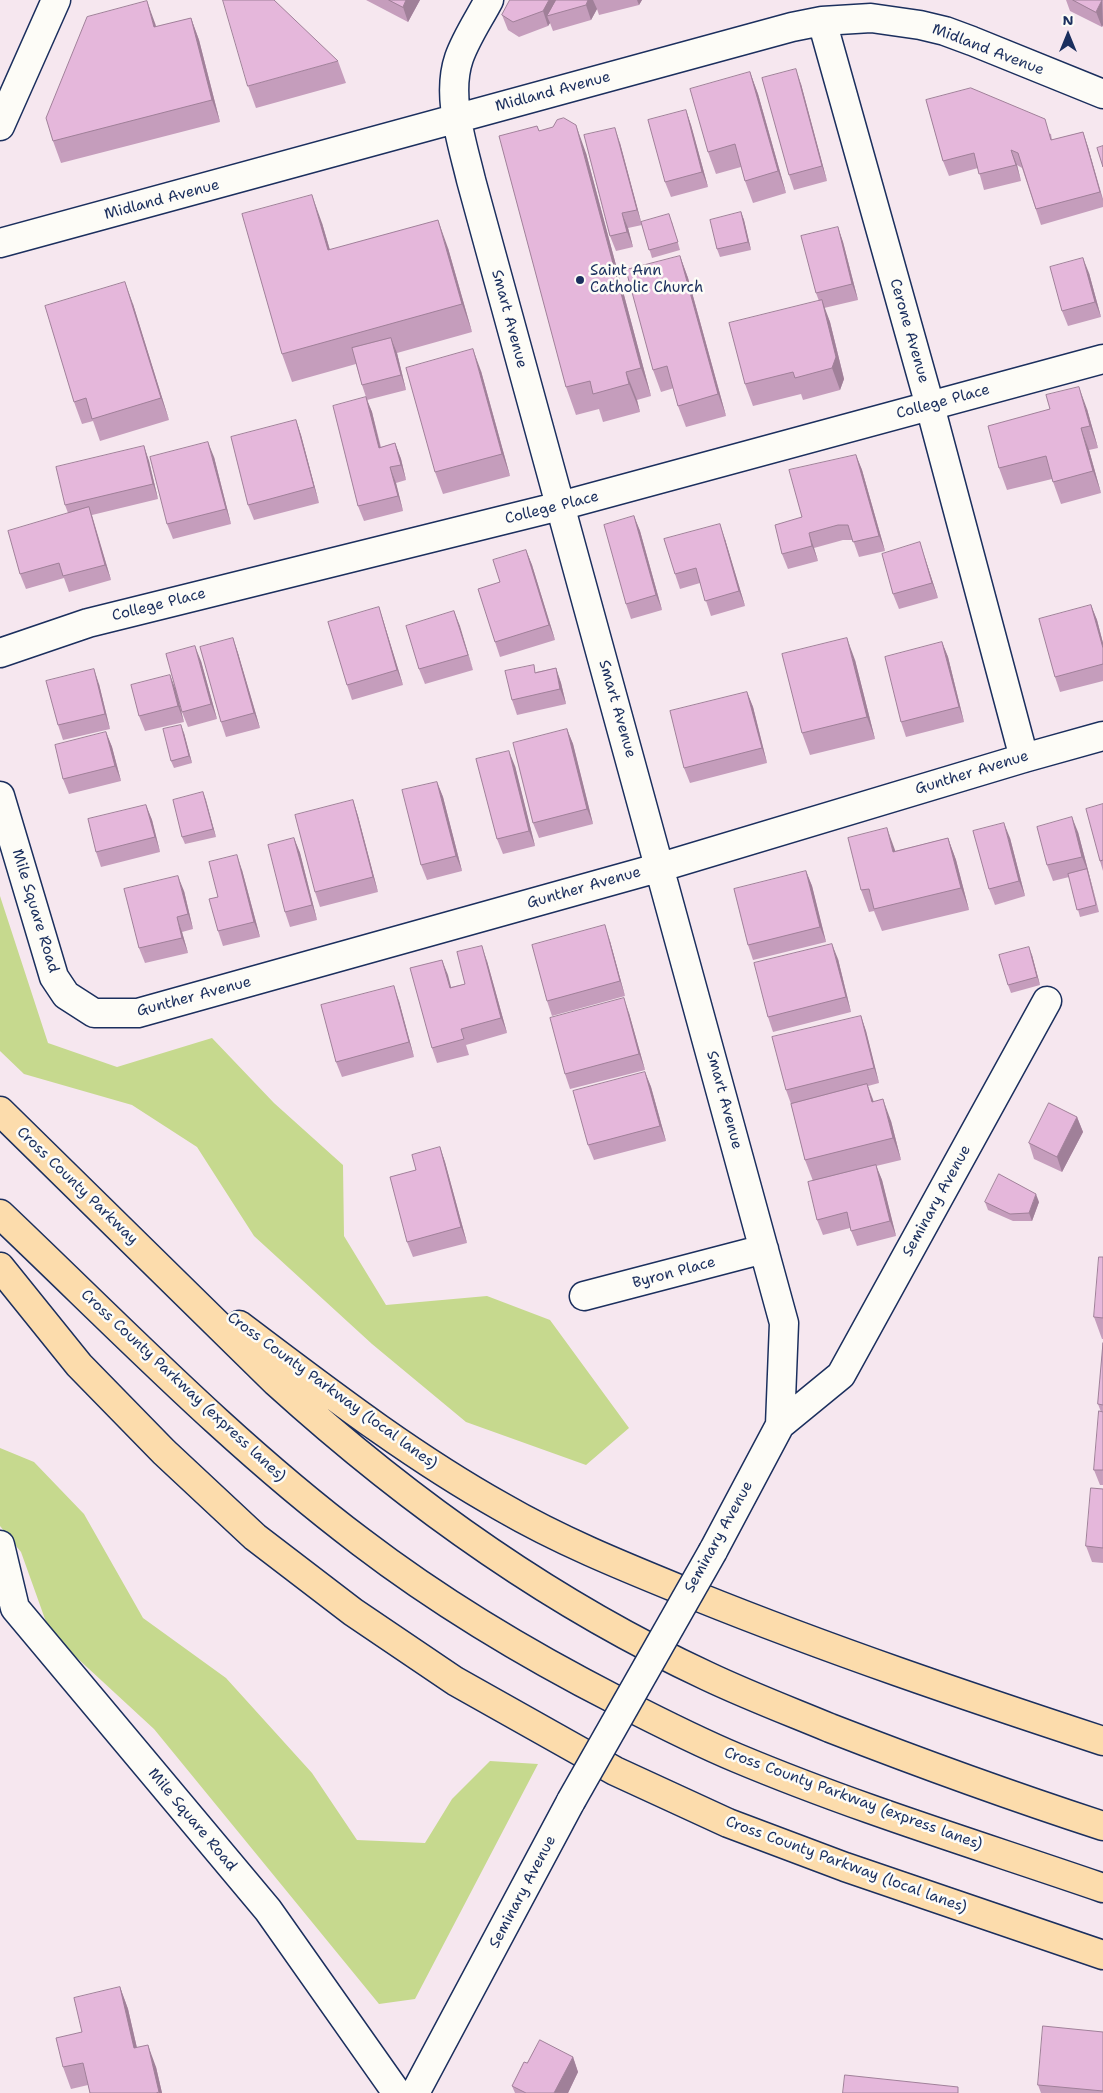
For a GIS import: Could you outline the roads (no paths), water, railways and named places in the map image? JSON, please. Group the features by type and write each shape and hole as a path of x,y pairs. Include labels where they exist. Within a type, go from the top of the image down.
{"highway":[{"name":"Cross County Parkway","path":"0,1111 153,1260"},
{"name":"Cross County Parkway (express lanes)","path":"0,1214 219,1424 307,1500 363,1544 515,1646 680,1734 736,1758 851,1802 1103,1888"},
{"name":"Cross County Parkway (local lanes)","path":"153,1260 398,1443 502,1508 557,1536 611,1561 796,1636 1103,1741"},
{"path":"153,1260 276,1382 357,1453 441,1518 568,1601 610,1626 707,1676 757,1698 930,1766 1103,1826"},
{"name":"Cross County Parkway (local lanes)","path":"0,1266 79,1365 164,1452 256,1537 353,1612 455,1681 615,1771 728,1823 845,1867 1103,1955"}],"street":[{"path":"0,126 56,0"},
{"name":"Smart Avenue","path":"489,0 457,65 454,88 458,118 471,180 661,867 784,1323 780,1425"},
{"name":"Midland Avenue","path":"0,243 783,30 822,21 871,18 899,10 945,31 1103,94"},
{"name":"Cerone Avenue","path":"822,21 930,406 1024,758"},
{"name":"College Place","path":"0,653 88,623 560,506 1103,359"},
{"name":"Gunther Avenue","path":"66,995 94,1014 138,1014 661,867 1103,736"},
{"name":"Mile Square Road","path":"0,796 54,977 66,995"},
{"name":"Seminary Avenue","path":"415,2093 571,1801 780,1425 841,1375 1047,1001"},
{"name":"Byron Place","path":"584,1296 764,1249"},
{"name":"Mile Square Road","path":"0,1545 15,1608 268,1910 397,2093"}],"place":[{"name":"Saint Ann Catholic Church","path":"580,280"}]}
